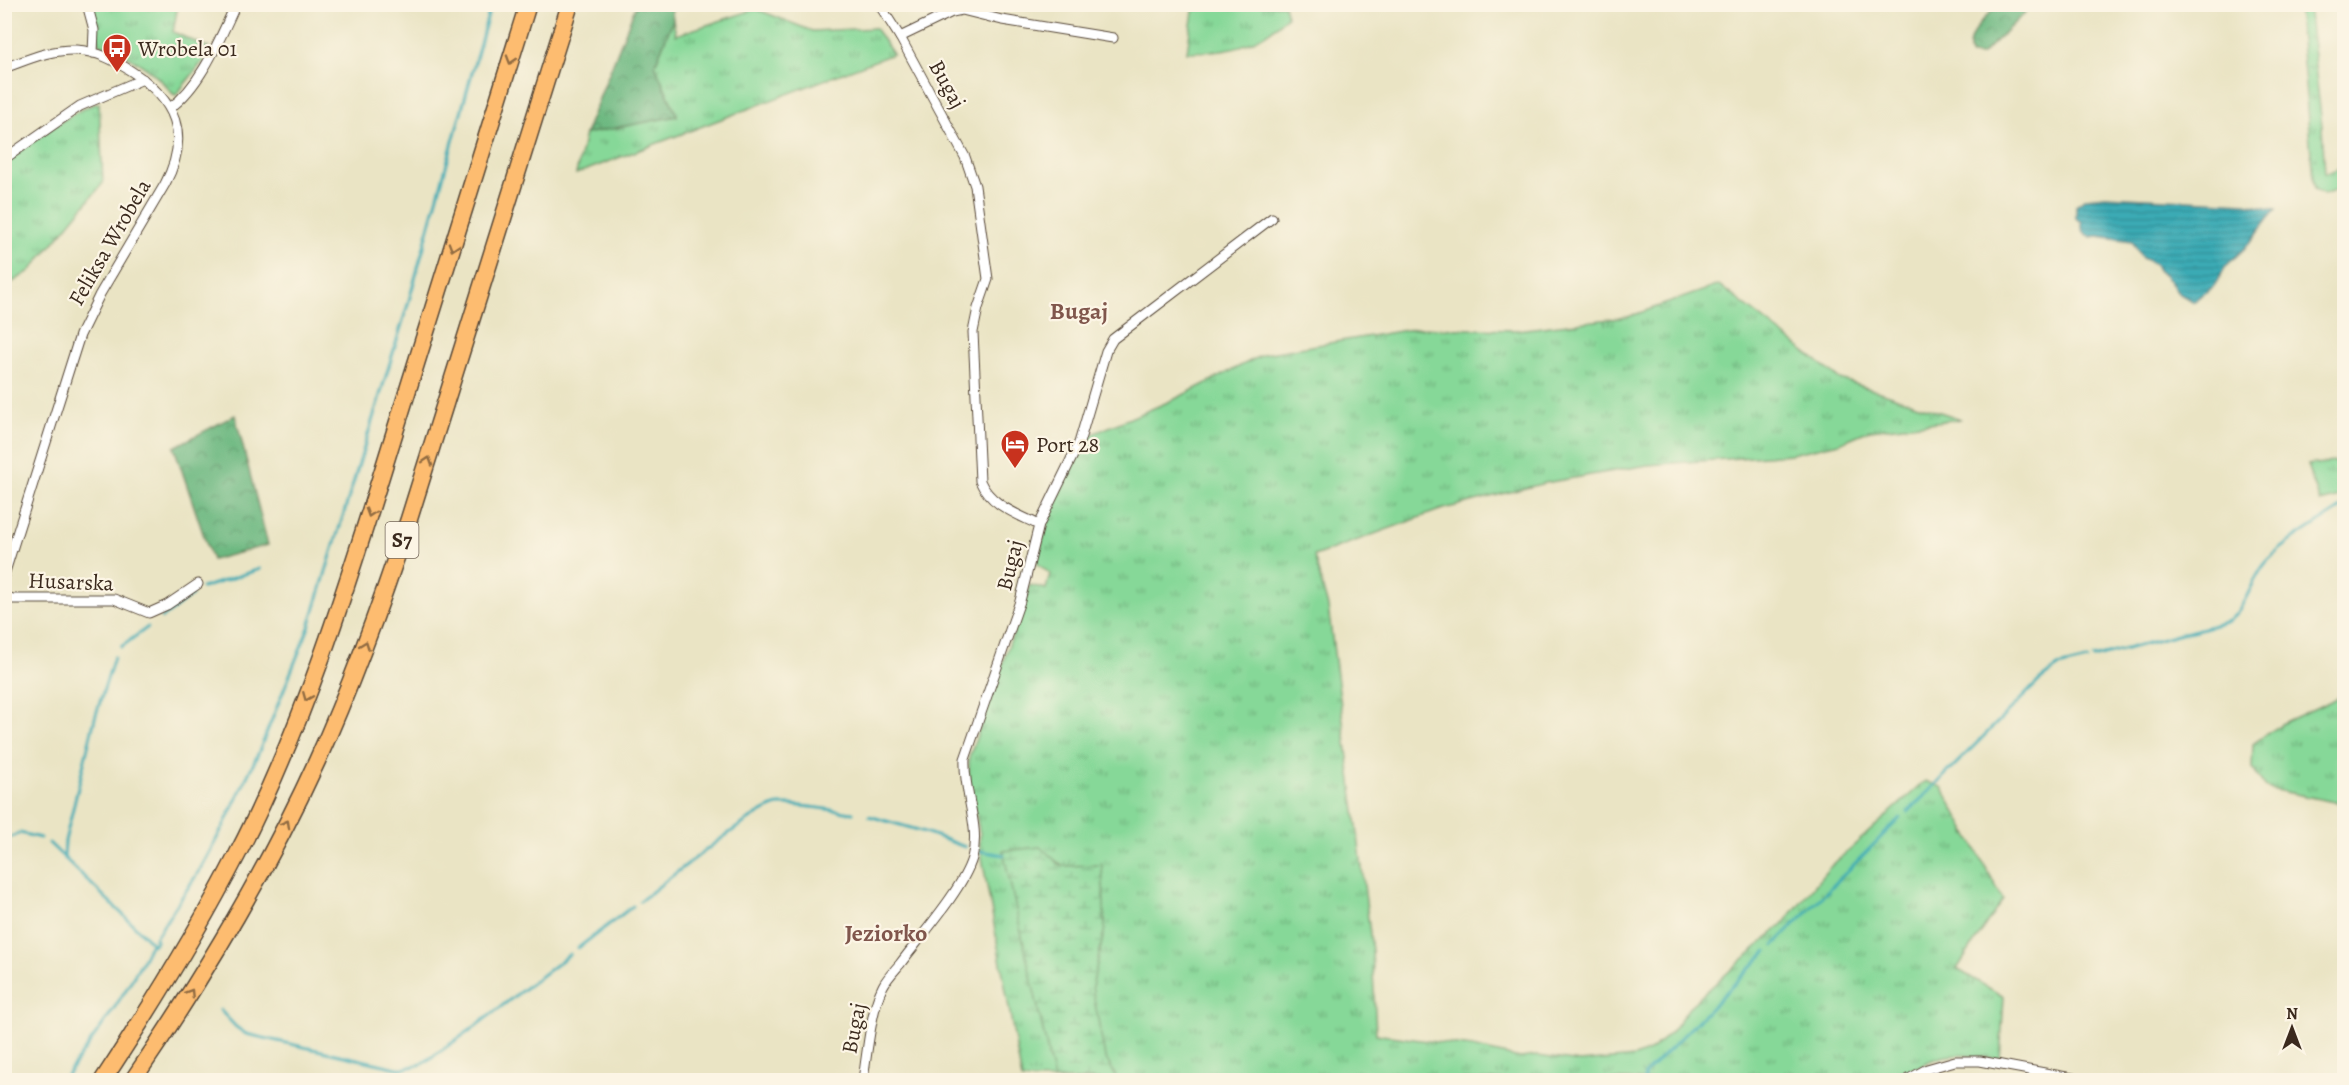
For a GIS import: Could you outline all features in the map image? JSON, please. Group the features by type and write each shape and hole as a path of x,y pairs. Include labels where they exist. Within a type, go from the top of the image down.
{"highway":[{"name":"S7","path":"103,1080 183,955 238,854 266,795 315,678 371,509 528,4"},
{"name":"S7","path":"133,1080 223,940 294,810 350,684 409,519 570,4"}],"street":[{"path":"87,4 94,30 93,53"},
{"path":"170,108 185,95 206,63 237,4"},
{"name":"Bugaj","path":"863,1080 873,1021 883,987 956,889 971,862 975,835 965,785 965,759 1020,601 1039,525 1008,510 989,497 980,481 973,332 988,279 975,186 965,157 900,37 879,4"},
{"path":"900,37 952,12 962,10 1002,20 1113,38"},
{"name":"Feliksa Wrobela","path":"4,68 57,51 75,50 93,53 112,60 158,92 170,108 178,136 173,170 100,294 80,334 4,575"},
{"path":"4,159 80,106 142,79"},
{"path":"1039,525 1079,443 1106,351 1113,339 1272,218"},
{"name":"Husarska","path":"4,597 13,599 114,599 149,613 167,605 198,584"},
{"path":"1907,1080 1927,1069 1955,1061 1980,1061 2083,1080"}],"green space":[{"path":"91,5 178,5 173,32 209,48 203,61 176,95 173,94 158,77 140,64 99,44"},
{"path":"636,5 671,5 673,20 655,65 677,116 585,134"},
{"path":"1194,5 1284,5 1287,16 1265,35 1242,46 1216,51 1187,52"},
{"path":"1997,5 2033,5 1981,55 1970,55 1970,41 1973,34"},
{"path":"2298,5 2308,5 2322,126 2325,174 2344,166 2344,187 2324,195 2314,189"},
{"path":"756,9 812,31 875,28 893,54 576,174 585,134 677,116 655,65 673,20 676,35"},
{"path":"99,103 103,183 30,271 5,287 5,162 65,119"},
{"path":"1719,285 1840,379 1961,419 1870,430 1839,443 1791,454 1648,465 1545,483 1440,510 1314,556 1328,607 1357,827 1372,951 1376,1034 1472,1047 1520,1058 1538,1056 1580,1062 1635,1057 1651,1050 1671,1032 1691,1005 1782,925 1829,868 1925,781 1942,787 2003,899 1957,969 2004,997 2000,1059 1945,1056 1924,1064 1897,1080 1022,1080 980,847 980,834 969,780 969,758 1030,585 1046,589 1050,574 1037,563 1041,546 1057,499 1083,438 1175,399 1264,354 1418,328 1517,330 1628,317"},
{"path":"235,415 268,545 212,560 174,447"},
{"path":"2344,461 2344,496 2320,502 2307,465"},
{"path":"2344,695 2344,804 2266,788 2252,768 2253,744 2281,724"},
{"path":"1040,847 1062,866 1102,865 1105,928 1092,987 1105,1057 1118,1080 1054,1080 1003,851"}],"water":[{"path":"2105,196 2245,203 2276,209 2248,245 2226,266 2214,286 2193,302 2177,292 2155,264 2142,258 2132,241 2091,237 2085,233 2082,222 2076,218 2076,205 2086,198"}],"waterway":[{"path":"153,945 155,938 201,868 223,827 258,754 309,627 408,304 491,4"},
{"path":"2093,658 2229,621 2240,608 2264,565 2290,542 2344,506"},
{"path":"202,588 260,569"},
{"path":"162,618 192,595"},
{"path":"121,647 148,627"},
{"path":"64,858 65,841 95,718 114,657"},
{"path":"1908,812 2039,681 2058,667 2087,660"},
{"path":"640,901 732,831 768,809 789,805 853,813"},
{"path":"869,816 925,832 965,847"},
{"path":"1774,945 1900,818"},
{"path":"4,840 20,833 40,838"},
{"path":"49,843 151,942"},
{"path":"980,851 1004,855"},
{"path":"578,948 633,906"},
{"path":"63,1080 121,997 151,943"},
{"path":"1644,1080 1645,1074 1767,951"},
{"path":"220,1010 246,1034 402,1069 422,1064 570,954"}],"place":[{"name":"Wrobela 01","path":"117,74"},
{"name":"Port 28","path":"1015,470"}],"district":[{"name":"Bugaj","path":"1079,311"},
{"name":"Jeziorko","path":"886,933"}]}
